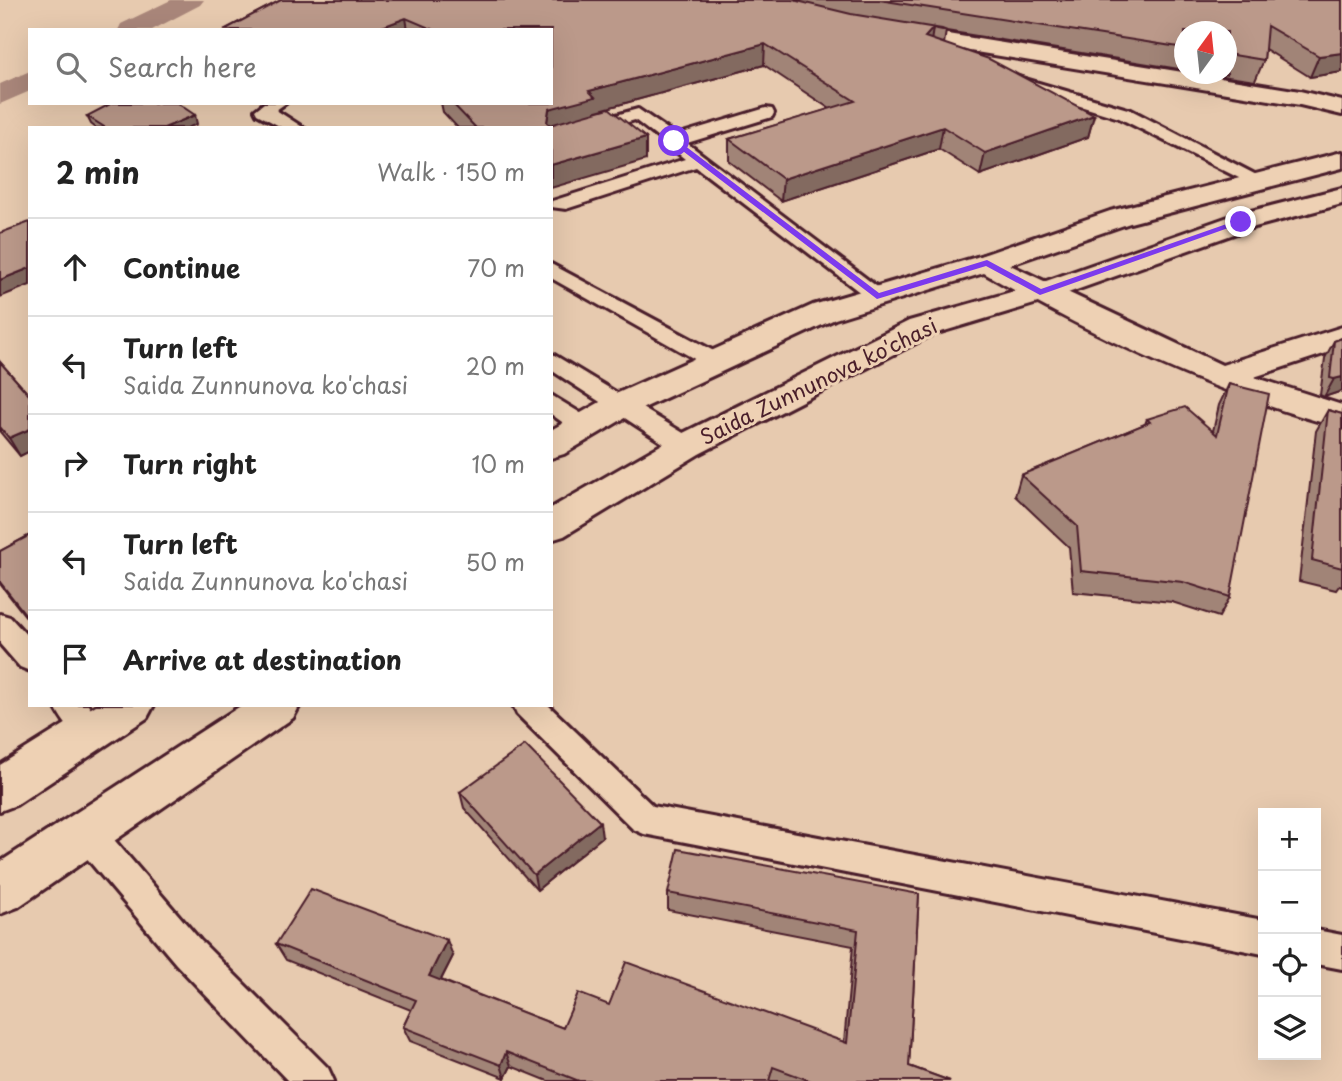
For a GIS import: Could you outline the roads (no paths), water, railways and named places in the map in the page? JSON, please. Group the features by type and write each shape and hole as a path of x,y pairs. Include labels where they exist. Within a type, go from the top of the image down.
{"main road":[{"path":"876,30 1286,95 1342,108"},
{"path":"553,445 621,405 824,312 987,263 1120,217 1342,160"},
{"name":"Saida Zunnunova ko'chasi","path":"553,525 686,446 920,328 1040,293 1241,222 1342,197"},
{"path":"987,263 1040,293 1220,377 1342,417"},
{"path":"824,312 877,349"},
{"path":"1220,377 1342,337"},
{"path":"0,790 81,718 124,707"},
{"path":"0,890 275,707"}],"lane":[{"path":"995,76 1125,114 1259,181"},
{"path":"274,105 263,110 292,126"},
{"path":"674,141 766,113"},
{"path":"553,138 638,114 877,296"},
{"path":"559,205 699,160"},
{"path":"553,271 715,361"},
{"path":"553,361 686,446"},
{"path":"553,403 584,426"},
{"path":"0,625 28,658"},
{"path":"530,707 644,819 1258,936"},
{"path":"86,832 188,952 315,1081"},
{"path":"1321,948 1342,952"}],"waterway":[{"path":"135,28 191,0"},
{"path":"0,95 28,81"}]}
